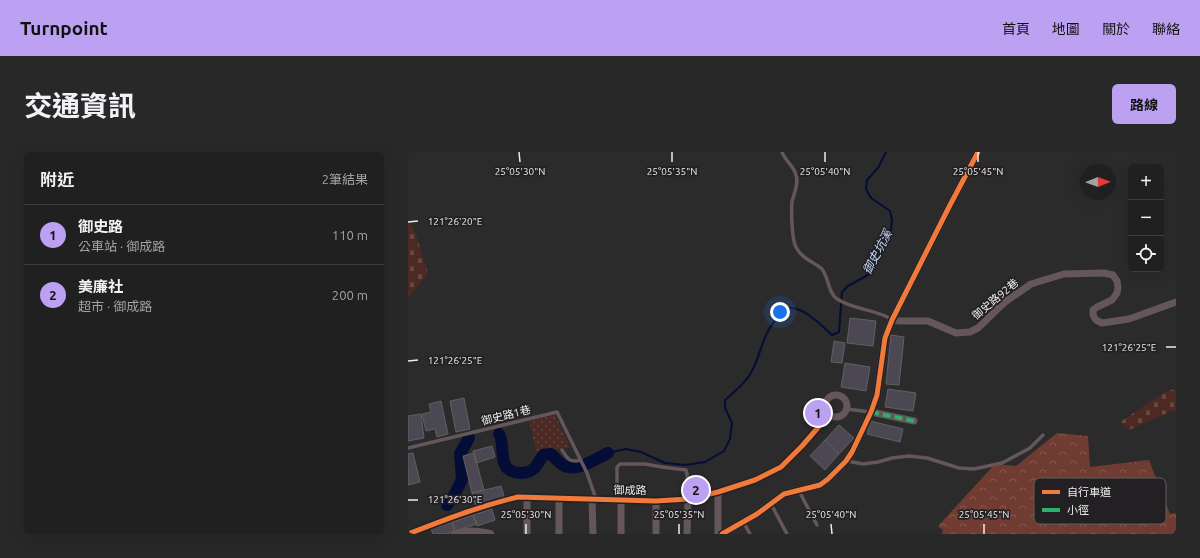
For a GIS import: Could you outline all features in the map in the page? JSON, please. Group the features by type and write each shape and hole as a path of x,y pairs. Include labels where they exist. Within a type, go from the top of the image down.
{"street":[{"path":"722,534 757,514 784,494 820,485 846,461 852,452 871,412 877,395 885,338 892,320 948,207 978,152"},
{"name":"御史路92巷","path":"892,320 928,321 956,333 970,332 978,328 1005,302 1031,284 1064,274 1104,273 1113,275 1117,281 1117,293 1112,300 1093,310 1093,315 1096,320 1102,323 1129,319 1176,302"},
{"path":"834,395 843,397 847,403 847,409 844,415 838,418 829,415 825,410 825,404 828,398 834,395"},
{"path":"871,412 914,421"},
{"name":"御成路","path":"408,534 435,523 498,502 518,497 656,501 688,499 718,492 755,480 781,467 829,415"},
{"path":"718,492 718,534"},
{"path":"527,497 527,534"},
{"path":"559,498 559,534"},
{"path":"593,534 594,499"},
{"path":"687,534 688,499"},
{"path":"619,500 621,534"},
{"path":"656,501 656,534"},
{"path":"455,534 465,531 480,531 490,534"}],"lane":[{"path":"782,152 783,156 794,169 796,174 797,182 792,204 795,246 800,253 822,269 835,298 846,305 886,316 892,320"},
{"path":"847,409 871,412"},
{"name":"御史路1巷","path":"408,448 557,412 581,460"},
{"path":"846,461 863,464 909,456 927,458 958,468 974,470 1002,463 1030,448 1043,435"},
{"path":"562,450 569,460 574,462 581,460 587,473 594,499"},
{"path":"619,500 617,467 620,464 646,464 686,470 688,499"},
{"path":"798,491 817,526"},
{"path":"771,504 788,534"},
{"path":"744,522 750,534"}],"green space":[{"path":"408,219 415,232 428,273 408,298"},
{"path":"1176,389 1176,412 1174,410 1129,430 1120,422 1166,391"},
{"path":"555,415 570,447 537,454 529,421"},
{"path":"1057,433 1088,436 1090,467 1149,460 1156,478 1034,478 1034,524 1166,524 1166,504 1170,514 1176,513 1176,534 942,534 943,530 938,526 995,464 1016,466"}],"building":[{"path":"850,318 876,321 873,346 847,343"},
{"path":"891,335 904,337 899,385 886,384"},
{"path":"834,341 845,343 842,363 831,362"},
{"path":"845,363 870,367 866,391 841,387"},
{"path":"888,389 916,393 913,411 885,407"},
{"path":"464,398 470,429 456,432 450,401"},
{"path":"441,401 448,434 437,437 435,429 426,431 422,414 431,412 429,404"},
{"path":"421,414 424,438 408,441 408,416"},
{"path":"870,421 903,429 900,442 867,434"},
{"path":"839,425 854,438 839,454 825,440"},
{"path":"825,440 839,454 825,470 810,456"},
{"path":"492,446 495,457 476,463 473,451"},
{"path":"413,453 420,482 408,485 408,454"},
{"path":"474,453 484,490 472,493 463,456"},
{"path":"501,486 505,499 476,506 472,493"},
{"path":"492,509 495,520 477,526 473,515"},
{"path":"473,515 477,524 455,531 452,522"},
{"path":"452,522 455,531 447,534 433,534 431,529"}],"waterway":[{"name":"御史坑溪","path":"608,453 626,449 641,452 665,463 686,465 705,462 724,451 730,439 732,423 725,408 725,400 741,386 749,376 755,366 767,333 785,309 794,308 806,313 832,335 839,332 842,292 848,286 868,275 881,246 891,230 892,220 890,211 871,198 866,189 867,180 878,168 886,152"},
{"name":"御史坑溪","path":"499,434 504,463 507,468 513,472 529,472 537,465 543,455 551,454 563,465 574,467 586,464 608,453"},
{"name":"御史坑溪","path":"447,505 455,494 462,479 460,454 469,438"}],"marked path":[{"path":"871,412 914,421"}],"cycle path":[{"path":"722,534 757,514 784,494 820,485 846,461 852,452 871,412 877,395 885,338 892,320 978,152"},
{"path":"408,534 476,509 518,497 656,501 688,499 718,492 755,480 781,467 829,415"}],"place":[{"name":"御史路","path":"818,413"},
{"name":"美廉社","path":"696,490"}]}
